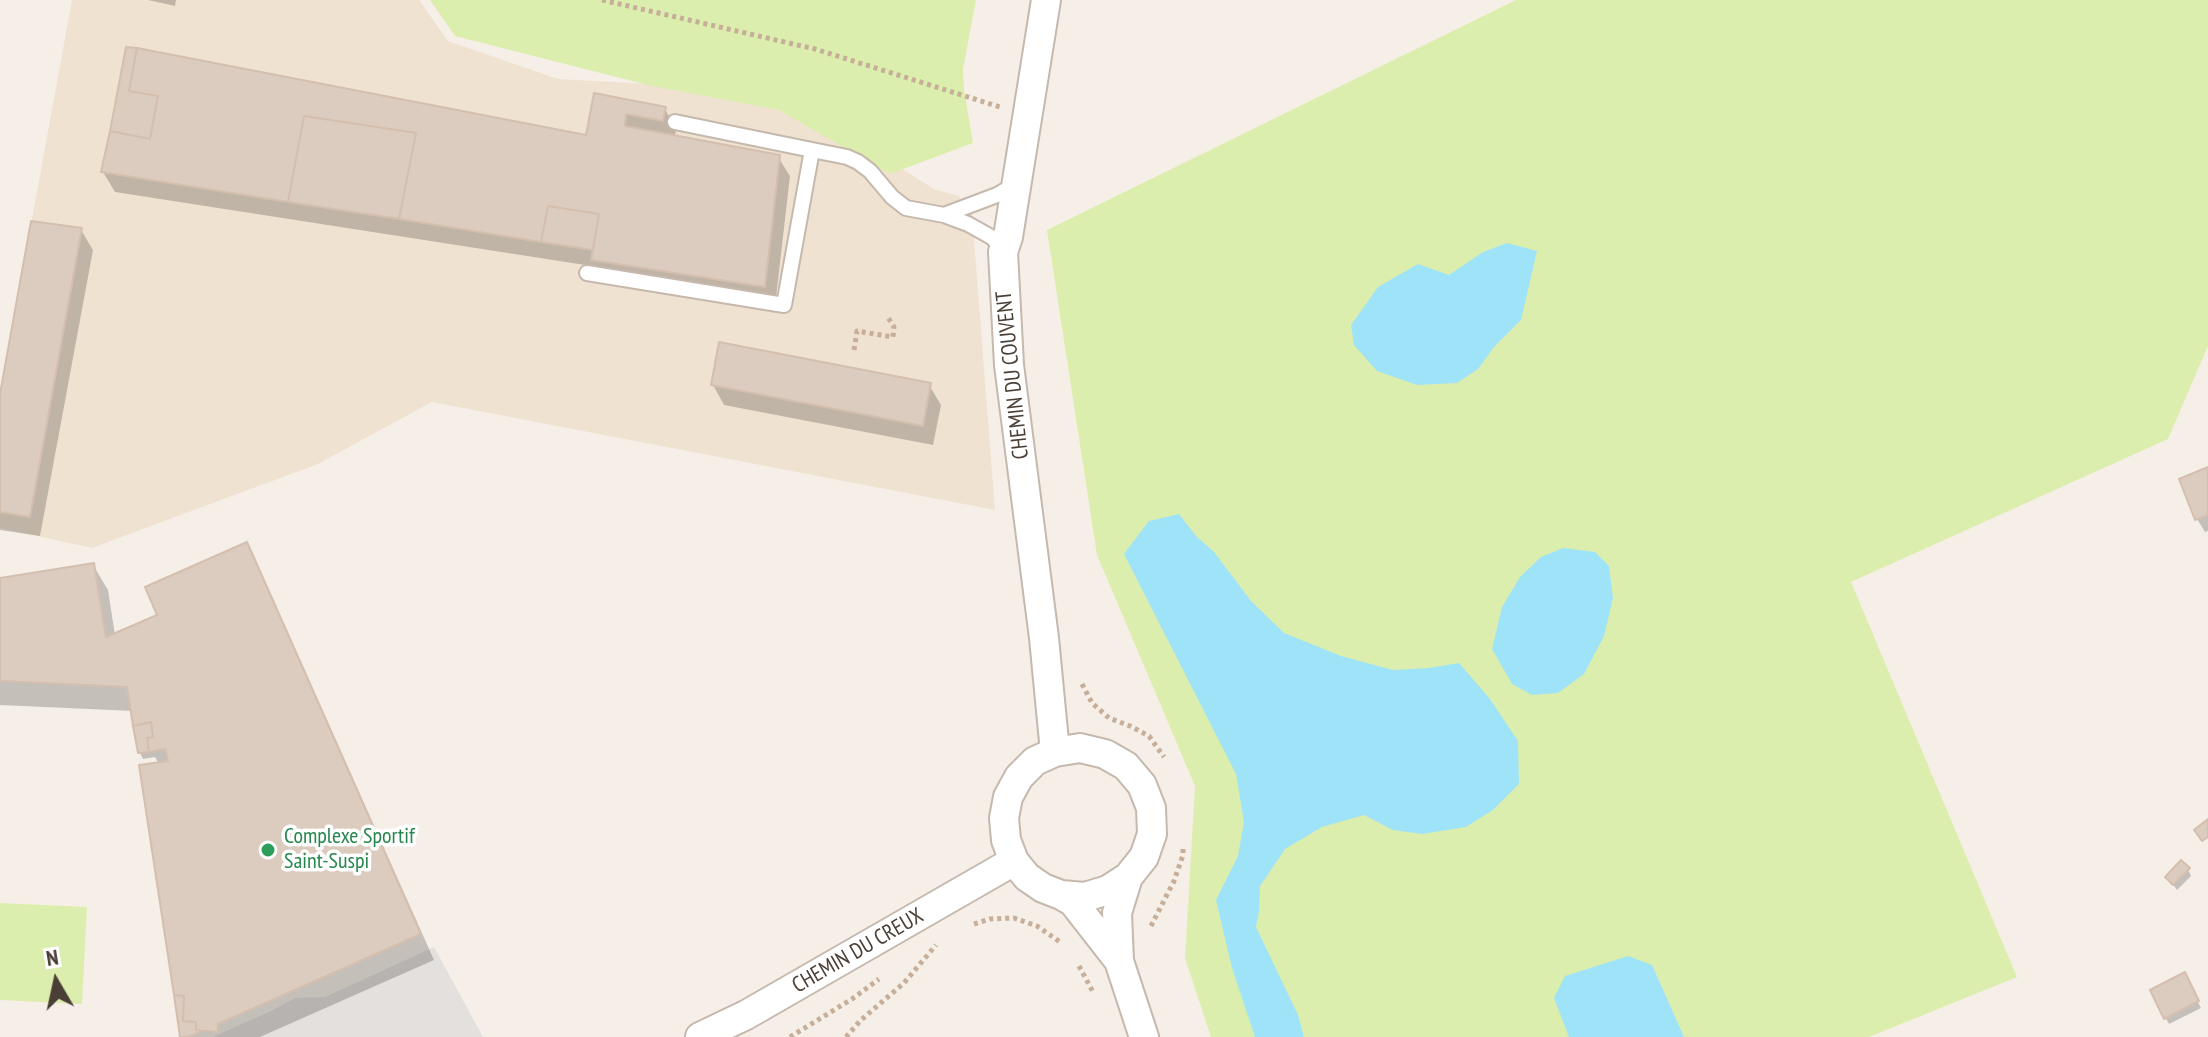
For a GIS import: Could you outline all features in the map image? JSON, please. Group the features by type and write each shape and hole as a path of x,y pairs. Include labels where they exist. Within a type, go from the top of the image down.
{"street":[{"name":"CHEMIN DU COUVENT","path":"1046,0 1008,237 1003,252 1009,365 1044,638 1055,752"},
{"path":"1061,895 1085,897 1097,894 1128,877 1144,857 1152,834 1151,808 1142,785 1126,766 1105,754 1080,748 1055,752 1035,761 1019,777 1008,797 1004,818 1006,840 1014,861 1027,877 1073,902 1119,961"},
{"name":"CHEMIN DU CREUX","path":"700,1037 746,1015 1014,861"},
{"path":"1128,877 1117,913 1119,961 1144,1037"}],"lane":[{"path":"675,122 847,157 870,171 906,208 944,215 968,224 993,238 1003,252"},
{"path":"587,273 784,305 812,150"},
{"path":"944,215 997,195 1016,184"}],"path":[{"path":"602,0 815,49 1027,116"},
{"path":"854,350 857,331 893,337 894,327 887,316"},
{"path":"961,928 990,919 1014,918 1037,926 1056,938 1064,948"},
{"path":"846,1037 904,983 938,942"},
{"path":"1072,958 1080,967 1098,1003"}],"shaded area":[{"path":"72,0 419,0 448,41 558,79 779,91 934,189 959,196 972,214 995,510 432,402 318,464 92,548 0,528 0,394"},
{"path":"434,947 483,1037 213,1037 295,998 325,997"}],"green space":[{"path":"430,0 976,0 963,69 973,143 890,174 779,110 652,86 455,36"},
{"path":"1516,0 2208,0 2208,346 2168,439 1851,582 2017,977 1869,1037 1211,1037 1185,958 1195,786 1097,555 1047,230"},
{"path":"0,903 87,907 82,1004 0,1000"}],"water":[{"path":"1507,243 1537,251 1521,320 1494,347 1478,369 1457,383 1417,385 1377,371 1354,345 1351,325 1378,287 1418,264 1449,275 1483,252"},
{"path":"1179,514 1196,536 1214,552 1251,601 1284,633 1341,656 1393,670 1459,663 1490,699 1518,741 1519,784 1493,810 1466,827 1422,834 1393,830 1364,815 1322,827 1285,849 1260,886 1256,927 1298,1015 1304,1037 1255,1037 1232,968 1216,900 1238,856 1244,822 1236,774 1124,554 1149,521"},
{"path":"1563,548 1595,552 1609,566 1613,598 1604,636 1584,674 1558,693 1532,695 1512,684 1492,649 1502,607 1520,577 1541,557"},
{"path":"1628,956 1652,965 1684,1037 1569,1037 1554,998 1565,976"}],"building":[{"path":"126,47 137,48 129,91 158,96 150,139 110,131"},
{"path":"137,48 586,135 594,93 666,107 663,121 626,114 625,126 780,155 765,287 591,260 599,214 548,206 541,242 399,219 416,133 304,116 288,202 101,172 110,131 150,139 158,96 129,91"},
{"path":"304,116 416,133 399,219 288,202"},
{"path":"548,206 599,214 593,250 541,242"},
{"path":"31,221 82,228 30,517 0,512 0,394"},
{"path":"719,342 931,383 923,426 711,385"},
{"path":"2208,467 2208,515 2195,520 2179,479"},
{"name":"Complexe Sportif Saint-Suspi","path":"247,542 421,934 218,1024 218,1032 196,1030 196,1022 183,1021 184,996 174,995 139,765 168,761 165,749 149,752 147,738 153,737 151,722 133,726 127,687 0,681 0,578 94,563 106,637 157,615 145,587"},
{"path":"151,722 153,737 147,738 149,752 138,753 133,726"},
{"path":"2208,819 2208,837 2202,841 2194,830"},
{"path":"2181,860 2190,868 2173,885 2165,877"},
{"path":"2185,972 2199,1001 2164,1019 2150,990"},
{"path":"174,995 184,996 183,1021 196,1022 196,1030 203,1031 180,1037"}],"place":[{"name":"Complexe Sportif Saint-Suspi","path":"268,850"}]}
